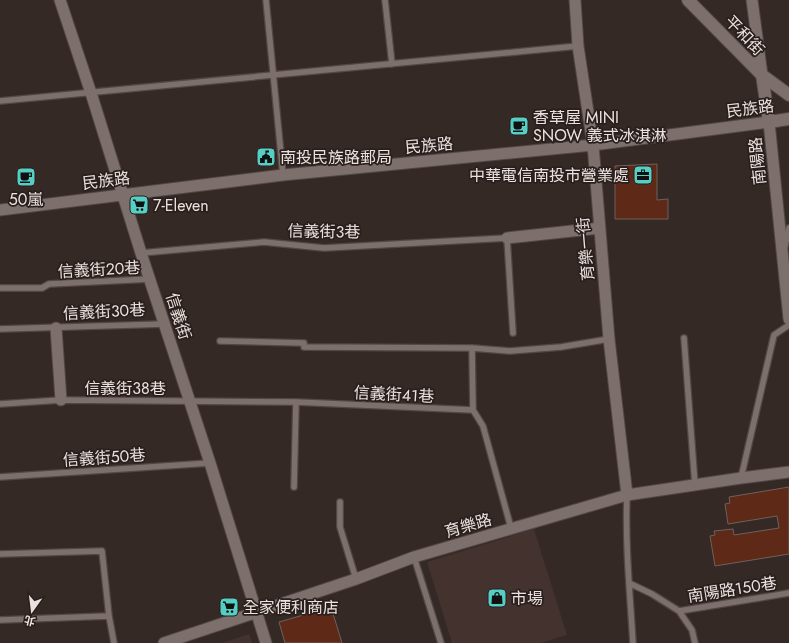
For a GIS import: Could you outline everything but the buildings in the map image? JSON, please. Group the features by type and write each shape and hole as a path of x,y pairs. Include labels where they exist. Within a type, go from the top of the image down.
{"main road":[{"name":"平和街","path":"688,0 762,75 789,95"},
{"name":"南陽路","path":"762,75 770,122"},
{"name":"民族路","path":"770,122 789,119"}],"street":[{"name":"信義街","path":"60,0 210,463 266,643"},
{"name":"育樂一街","path":"575,0 578,46 593,145 609,339 628,495"},
{"name":"南陽路","path":"752,0 762,75"},
{"name":"南陽路","path":"770,122 789,319"},
{"name":"民族路","path":"0,210 283,175 593,145 770,122"},
{"path":"507,238 600,228"},
{"name":"信義街30巷","path":"56,328 61,400"},
{"name":"育樂路","path":"164,643 356,579 414,557 628,495 789,472"}],"lane":[{"path":"266,0 283,175"},
{"path":"385,0 392,64"},
{"path":"0,101 578,46"},
{"path":"782,254 789,228"},
{"path":"507,238 513,333"},
{"name":"信義街3巷","path":"141,253 264,242 324,248 507,238"},
{"name":"信義街20巷","path":"0,288 42,288 49,284 150,279"},
{"name":"信義街30巷","path":"56,328 164,324"},
{"path":"741,478 774,335 789,325"},
{"path":"0,329 56,328"},
{"path":"684,338 695,486"},
{"path":"220,341 304,342 304,347 472,348 510,351 561,347 609,339"},
{"path":"472,348 473,410 483,426 511,528"},
{"path":"0,404 61,400"},
{"name":"信義街38巷","path":"61,400 190,401"},
{"name":"信義街41巷","path":"190,401 296,402 473,410"},
{"path":"294,487 296,402"},
{"name":"信義街50巷","path":"0,477 210,463"},
{"path":"628,495 626,519 633,643"},
{"path":"340,502 340,527 356,579"},
{"path":"0,554 102,550 109,616 114,643"},
{"path":"414,557 441,643"},
{"path":"629,583 652,594 679,611 692,630 695,643"},
{"name":"南陽路150巷","path":"679,611 789,593"},
{"path":"0,620 109,616"}],"shaded area":[{"name":"市場","path":"534,529 567,635 541,643 452,643 427,562"},
{"path":"249,634 252,643 222,643"}],"place":[{"name":"香草屋 MINI SNOW 義式冰淇淋","path":"519,126"},
{"name":"南投民族路郵局","path":"266,157"},
{"name":"中華電信南投市營業處","path":"643,175"},
{"name":"50嵐","path":"26,177"},
{"name":"7-Eleven","path":"139,205"},
{"name":"市場","path":"497,598"},
{"name":"全家便利商店","path":"229,607"}]}
